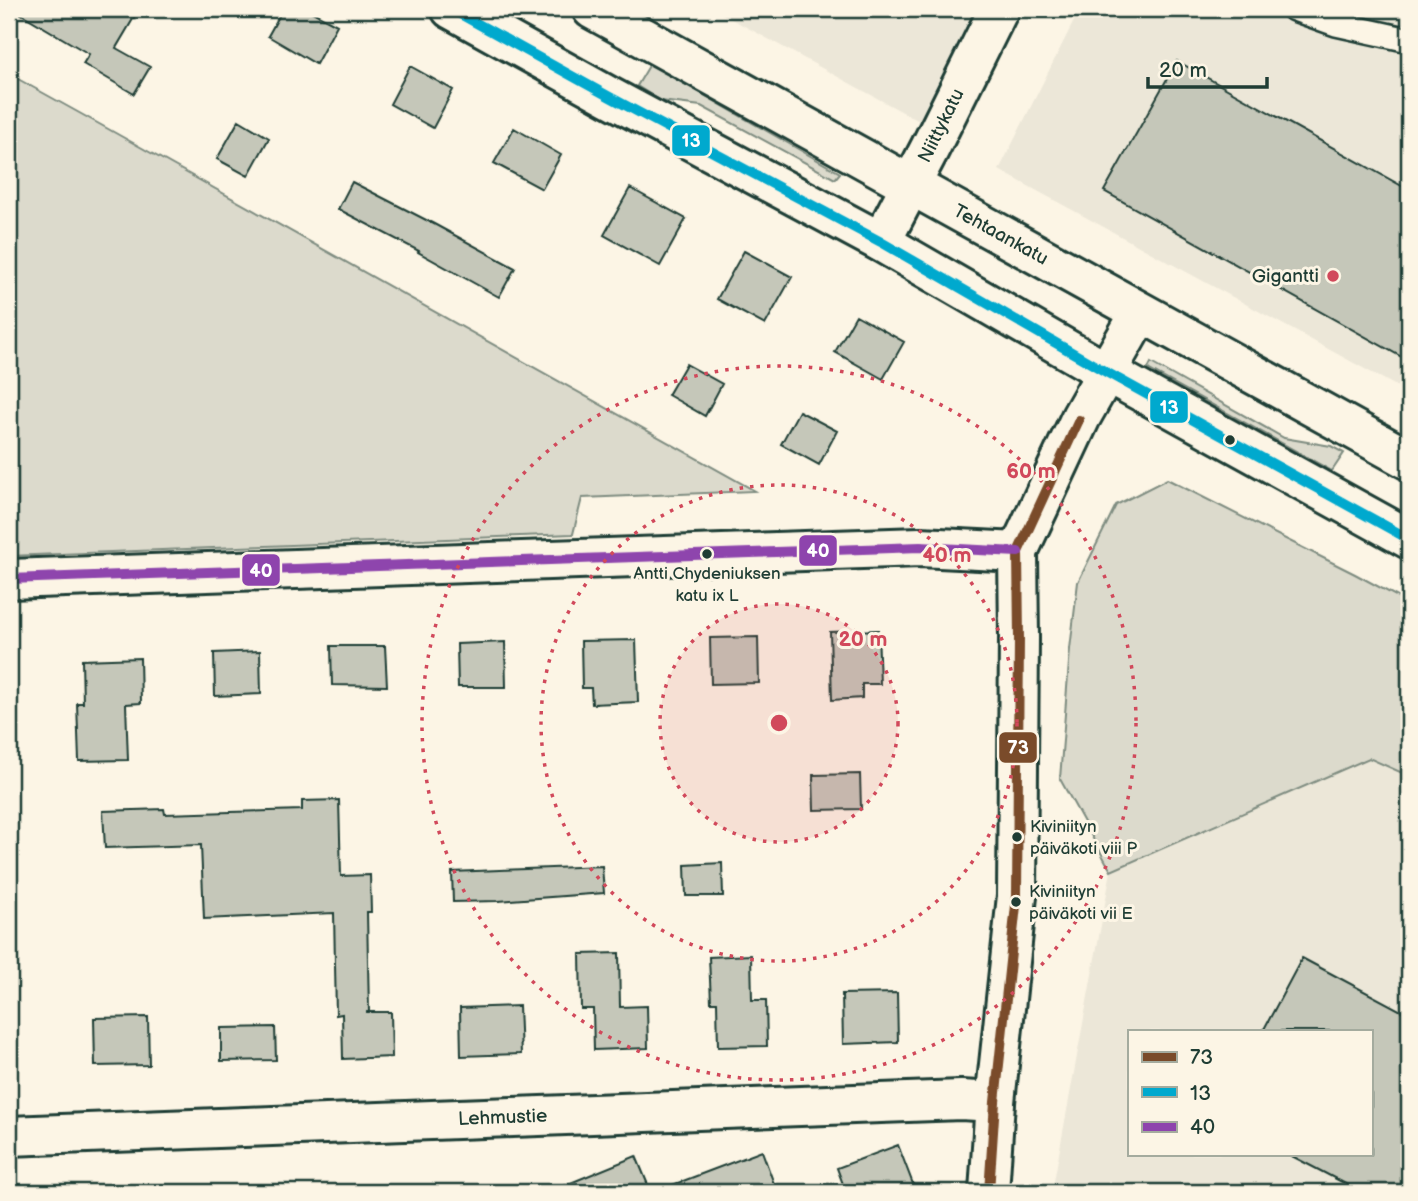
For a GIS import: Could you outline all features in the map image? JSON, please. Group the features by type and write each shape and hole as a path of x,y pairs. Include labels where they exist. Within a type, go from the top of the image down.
{"main road":[{"path":"451,9 881,242 1106,372 1409,539"},
{"name":"Tehtaankatu","path":"592,9 1409,460"},
{"name":"Niittykatu","path":"881,242 999,9"},
{"path":"989,1192 995,1102 1017,896 1018,552 1081,417 1140,313"},
{"path":"9,579 920,547 1018,552"},
{"name":"Lehmustie","path":"9,1136 961,1100 995,1102"}],"lane":[{"path":"1294,9 1336,24 1409,40"}],"shaded area":[{"path":"713,9 978,9 921,122"},
{"path":"1080,9 1409,9 1409,393 999,170"},
{"path":"650,64 840,173 835,179 701,106 661,101 637,86"},
{"path":"9,74 755,491 582,498 573,534 9,556"},
{"path":"1151,363 1284,438 1331,446 1344,453 1332,471 1148,369"},
{"path":"1167,479 1409,603 1409,776 1369,758 1111,871 1060,779 1078,582 1116,505"},
{"path":"1370,758 1409,776 1409,1192 1052,1192 1111,871"}],"building":[{"path":"13,9 139,9 116,48 150,67 134,94 83,64 89,54"},
{"path":"283,9 307,9 337,25 316,64 268,36"},
{"name":"Gigantti","path":"1177,61 1409,190 1409,361 1104,191"},
{"path":"410,66 453,90 433,128 390,104"},
{"path":"239,120 269,138 248,176 217,159"},
{"path":"514,128 561,155 542,189 494,163"},
{"path":"352,182 515,268 499,297 338,209"},
{"path":"630,188 686,219 660,266 604,235"},
{"path":"744,251 792,277 765,325 717,299"},
{"path":"856,315 904,342 883,379 835,352"},
{"path":"686,364 722,384 705,416 668,395"},
{"path":"799,411 837,431 819,465 781,444"},
{"path":"878,630 880,684 862,684 862,698 832,700 830,632"},
{"path":"758,637 759,683 711,684 710,638"},
{"path":"636,640 638,702 592,704 591,688 582,688 581,641"},
{"path":"505,642 506,687 458,687 457,644"},
{"path":"331,646 385,646 387,686 332,685"},
{"path":"260,651 261,694 215,696 214,653"},
{"path":"140,658 141,703 126,704 128,760 79,761 77,703 83,703 82,660"},
{"path":"860,774 861,809 814,810 813,775"},
{"path":"339,800 341,876 370,875 371,912 367,912 369,1012 391,1012 392,1057 343,1059 342,1014 336,1015 334,913 204,919 201,845 105,848 103,811 164,809 165,814 302,810 302,801"},
{"path":"722,863 723,896 686,896 685,865"},
{"path":"602,866 604,893 453,902 452,872"},
{"path":"619,953 620,1007 647,1006 648,1048 594,1050 593,1009 581,1009 580,954"},
{"path":"751,955 752,1000 766,1000 767,1046 718,1047 717,1002 711,1002 709,957"},
{"path":"1302,958 1409,1015 1409,1192 1361,1192 1292,1156 1372,1156 1372,1030 1264,1030"},
{"path":"897,993 898,1042 843,1044 842,994"},
{"path":"519,1006 521,1054 461,1056 460,1008"},
{"path":"148,1017 149,1065 95,1066 94,1018"},
{"path":"275,1027 276,1060 221,1061 221,1028"},
{"path":"898,1145 916,1192 846,1192 837,1168"},
{"path":"762,1151 777,1192 662,1192 662,1189"},
{"path":"636,1156 651,1192 551,1192 551,1191"}],"transit line":[{"name":"13","path":"451,9 881,242 1106,372 1409,539"},
{"name":"73","path":"989,1192 995,1102 1017,896 1018,552 1079,420"},
{"name":"40","path":"9,579 920,547 1018,552"}],"place":[{"name":"Gigantti","path":"1333,276"},
{"name":"Antti Chydeniuksen katu ix L","path":"707,554"},
{"name":"Kiviniityn päiväkoti viii P","path":"1017,837"},
{"name":"Kiviniityn päiväkoti vii E","path":"1016,902"}]}
